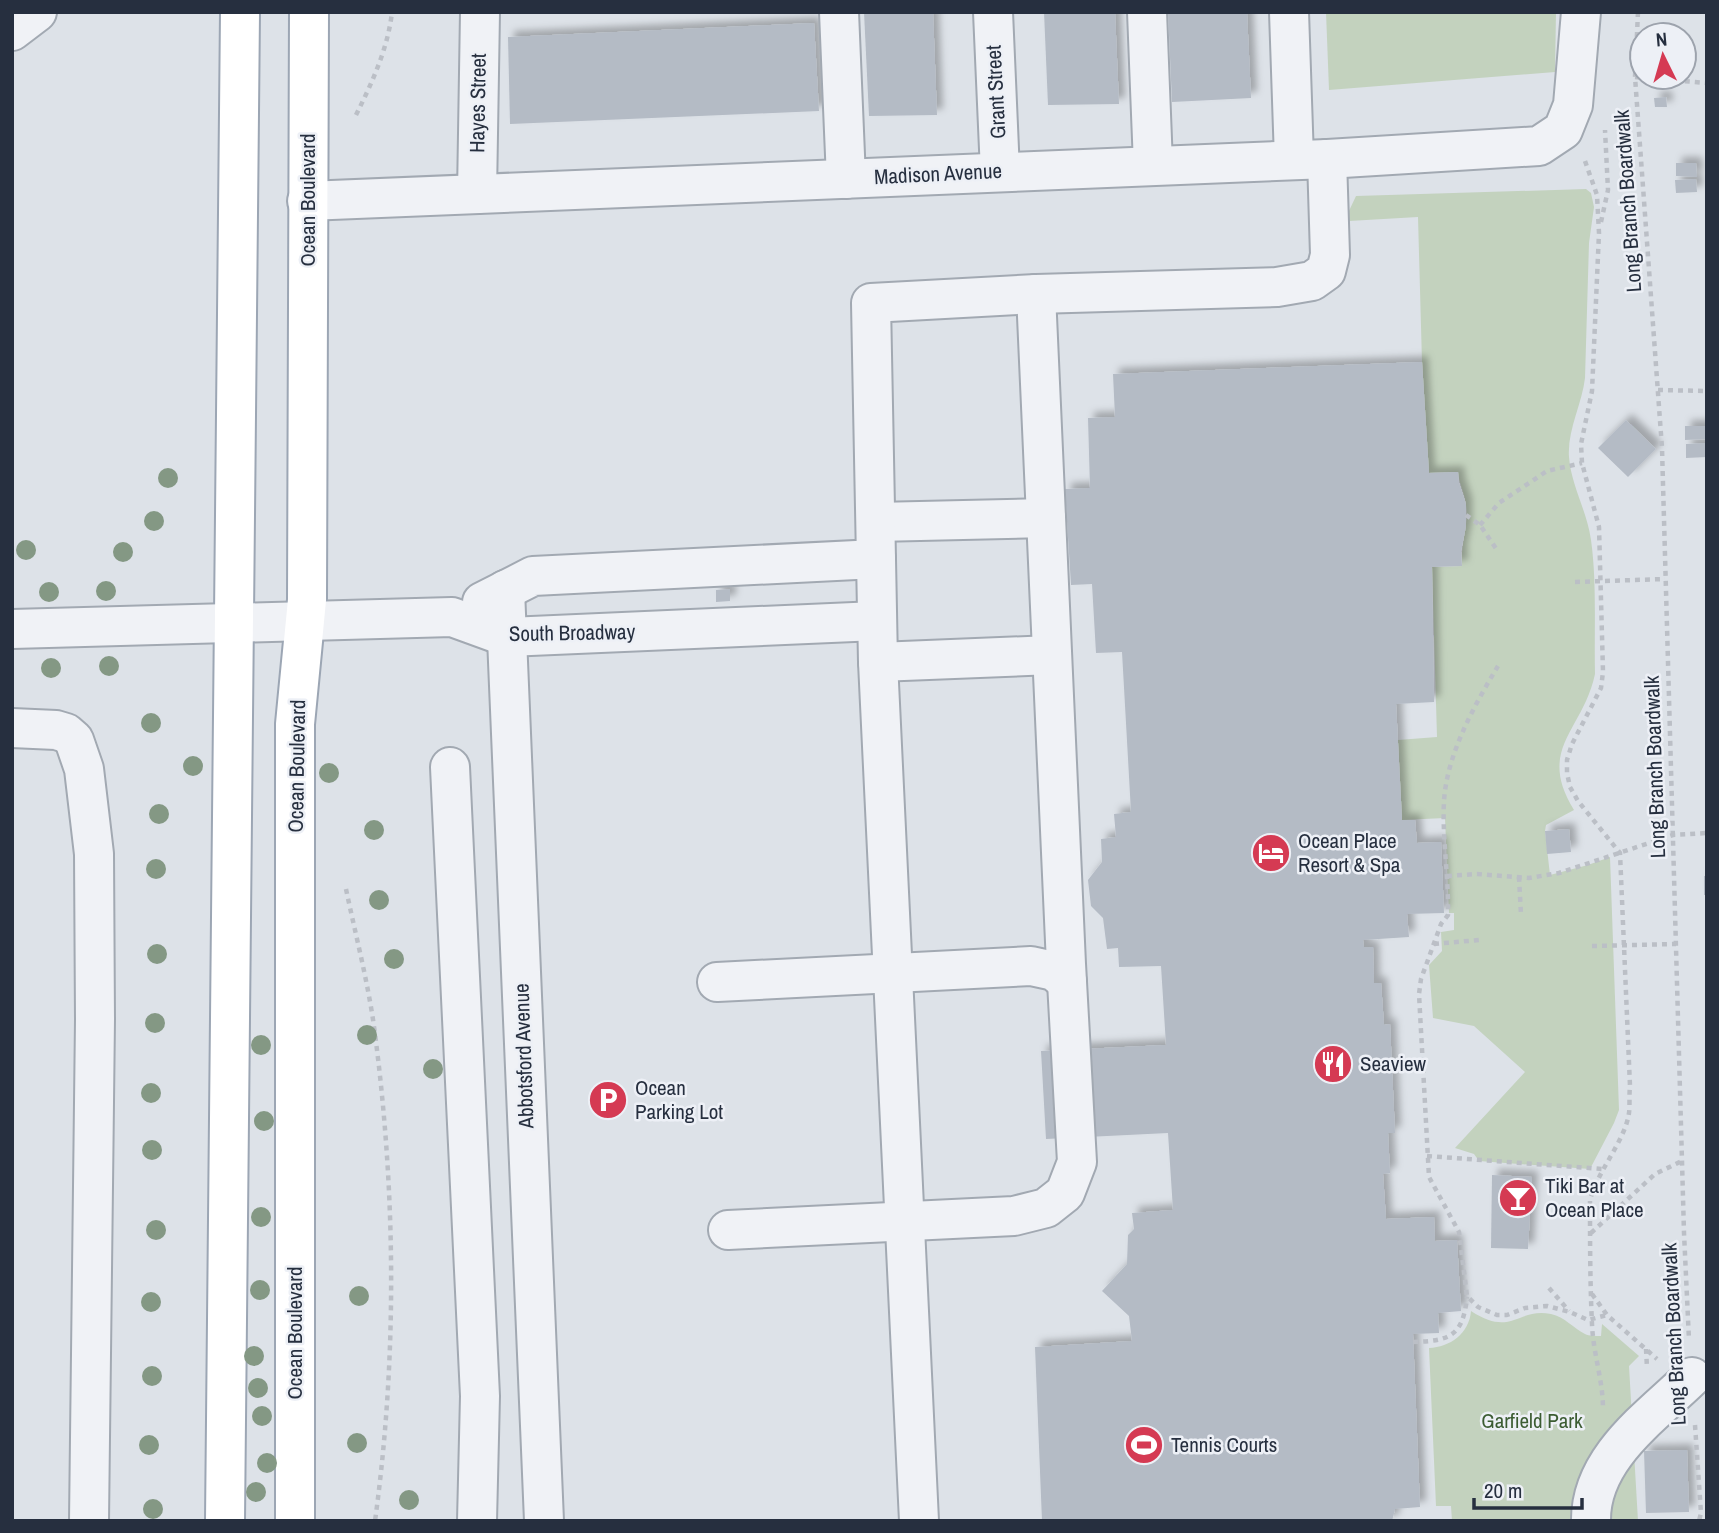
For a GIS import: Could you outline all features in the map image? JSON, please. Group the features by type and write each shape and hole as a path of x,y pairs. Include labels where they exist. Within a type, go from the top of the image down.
{"main road":[{"path":"225,1521 240,12"},
{"name":"Ocean Boulevard","path":"295,1521 295,724 306,621 309,12"}],"street":[{"path":"12,31 37,12"},
{"name":"Hayes Street","path":"477,194 480,12"},
{"path":"839,12 846,178"},
{"name":"Grant Street","path":"993,12 1000,172"},
{"path":"1147,12 1153,165"},
{"path":"919,1521 878,662 871,303 1277,286 1312,281 1326,271 1330,255 1311,159 1289,12"},
{"name":"Madison Avenue","path":"307,201 1311,159 1539,146 1563,130 1573,105 1581,12"},
{"path":"728,1230 1014,1216 1046,1208 1065,1193 1077,1163 1036,294"},
{"name":"South Broadway","path":"452,617 533,576 876,540 1046,518"},
{"name":"Abbotsford Avenue","path":"505,590 544,1521"},
{"path":"12,629 452,617"},
{"name":"South Broadway","path":"452,617 507,637 877,621"},
{"path":"878,662 1052,655"},
{"path":"12,728 56,730 74,740 83,769 94,854 95,1032 89,1521"},
{"path":"450,767 480,1396 477,1521"},
{"path":"717,982 1031,966 1054,971 1067,982"},
{"path":"1591,1521 1593,1497 1604,1468 1633,1433 1691,1374"},
{"path":"480,1396 539,1396"}],"path":[{"path":"356,115 370,88 382,55 391,12"},
{"name":"Long Branch Boardwalk","path":"1636,91 1662,448 1682,1161 1691,1374 1704,1513 1699,1521"},
{"path":"1599,233 1592,391 1581,444 1582,463 1599,527 1603,672 1601,688 1572,744 1567,760 1567,773 1570,787 1578,801 1620,853 1629,1114 1590,1200 1592,1320 1595,1354 1602,1385 1603,1415"},
{"path":"1658,390 1707,391"},
{"path":"1480,525 1499,503 1547,471 1582,463"},
{"path":"1466,515 1480,525 1497,550"},
{"path":"1575,582 1665,579"},
{"path":"1413,1342 1439,1341 1454,1334 1463,1321 1467,1296 1459,1232 1431,1184 1427,1156 1419,988 1441,924 1448,915 1444,802 1447,778 1465,730 1498,666"},
{"path":"1447,876 1477,874 1519,877 1559,873 1673,835 1707,833"},
{"path":"1519,877 1521,915"},
{"path":"345,889 375,1032 389,1175 392,1287 388,1389 375,1521"},
{"path":"1434,944 1479,940"},
{"path":"1592,946 1676,944"},
{"path":"1427,1156 1602,1169"},
{"path":"1591,1234 1655,1174 1682,1161"},
{"path":"1549,1288 1570,1312"},
{"path":"1591,1294 1606,1315 1661,1362 1691,1374"},
{"path":"1467,1296 1478,1307 1497,1315 1547,1306 1592,1320 1606,1315"}],"green space":[{"path":"1326,12 1556,12 1555,72 1329,90"},
{"path":"1586,189 1591,193 1594,207 1589,243 1585,378 1570,437 1569,457 1593,556 1595,674 1589,694 1561,755 1560,771 1564,789 1574,810 1546,825 1545,831 1550,875 1610,857 1619,1110 1590,1169 1479,1161 1474,1154 1455,1148 1525,1072 1474,1026 1433,1018 1429,965 1442,951 1441,932 1454,930 1454,913 1449,913 1445,818 1402,820 1398,740 1437,737 1432,567 1462,566 1466,505 1458,472 1429,473 1422,362 1418,217 1349,221 1348,213 1356,196"},
{"name":"Garfield Park","path":"1471,1311 1496,1322 1506,1322 1530,1314 1551,1314 1593,1336 1601,1336 1602,1324 1639,1356 1629,1366 1638,1521 1452,1521 1451,1506 1436,1506 1429,1348 1444,1345 1457,1338 1467,1326"}],"building":[{"path":"864,12 933,12 937,115 869,116"},
{"path":"1044,12 1115,12 1119,104 1048,105"},
{"path":"1168,12 1247,12 1251,98 1172,102"},
{"path":"814,23 819,111 510,124 508,37"},
{"path":"1666,97 1667,107 1655,107 1654,98"},
{"path":"1676,163 1696,163 1697,177 1676,176"},
{"path":"1696,179 1697,192 1676,193 1675,180"},
{"name":"Ocean Place Resort & Spa","path":"1422,362 1429,473 1458,472 1466,504 1466,526 1461,551 1462,566 1432,567 1434,702 1396,704 1402,820 1415,820 1417,843 1441,842 1444,913 1407,914 1409,937 1363,940 1364,947 1373,947 1374,983 1381,983 1384,1025 1390,1024 1395,1133 1388,1133 1390,1173 1383,1174 1386,1219 1434,1217 1435,1241 1457,1240 1461,1311 1438,1313 1439,1333 1413,1334 1420,1507 1395,1509 1392,1521 1042,1521 1035,1347 1132,1341 1129,1316 1102,1291 1127,1264 1128,1235 1134,1229 1132,1213 1173,1210 1168,1133 1046,1139 1041,1051 1166,1045 1161,966 1119,967 1118,948 1107,949 1103,918 1091,906 1088,880 1102,862 1101,839 1116,837 1114,814 1131,812 1122,652 1096,653 1092,584 1071,585 1065,489 1090,488 1088,418 1115,417 1113,374"},
{"path":"1626,420 1656,449 1628,477 1598,448"},
{"path":"1685,426 1706,426 1706,439 1685,440"},
{"path":"1707,443 1707,457 1686,458 1686,444"},
{"path":"730,589 730,601 716,602 716,590"},
{"path":"1569,829 1571,852 1547,854 1545,831"},
{"path":"1704,876 1707,876 1707,895 1704,895"},
{"path":"1492,1175 1532,1177 1528,1249 1491,1248"},
{"path":"1687,1450 1689,1512 1646,1513 1644,1451"}],"place":[{"name":"Ocean Place Resort & Spa","path":"1271,853"},
{"name":"Seaview","path":"1333,1064"},
{"name":"Ocean Parking Lot","path":"608,1100"},
{"name":"Tiki Bar at Ocean Place","path":"1518,1198"},
{"name":"Tennis Courts","path":"1144,1445"}]}
